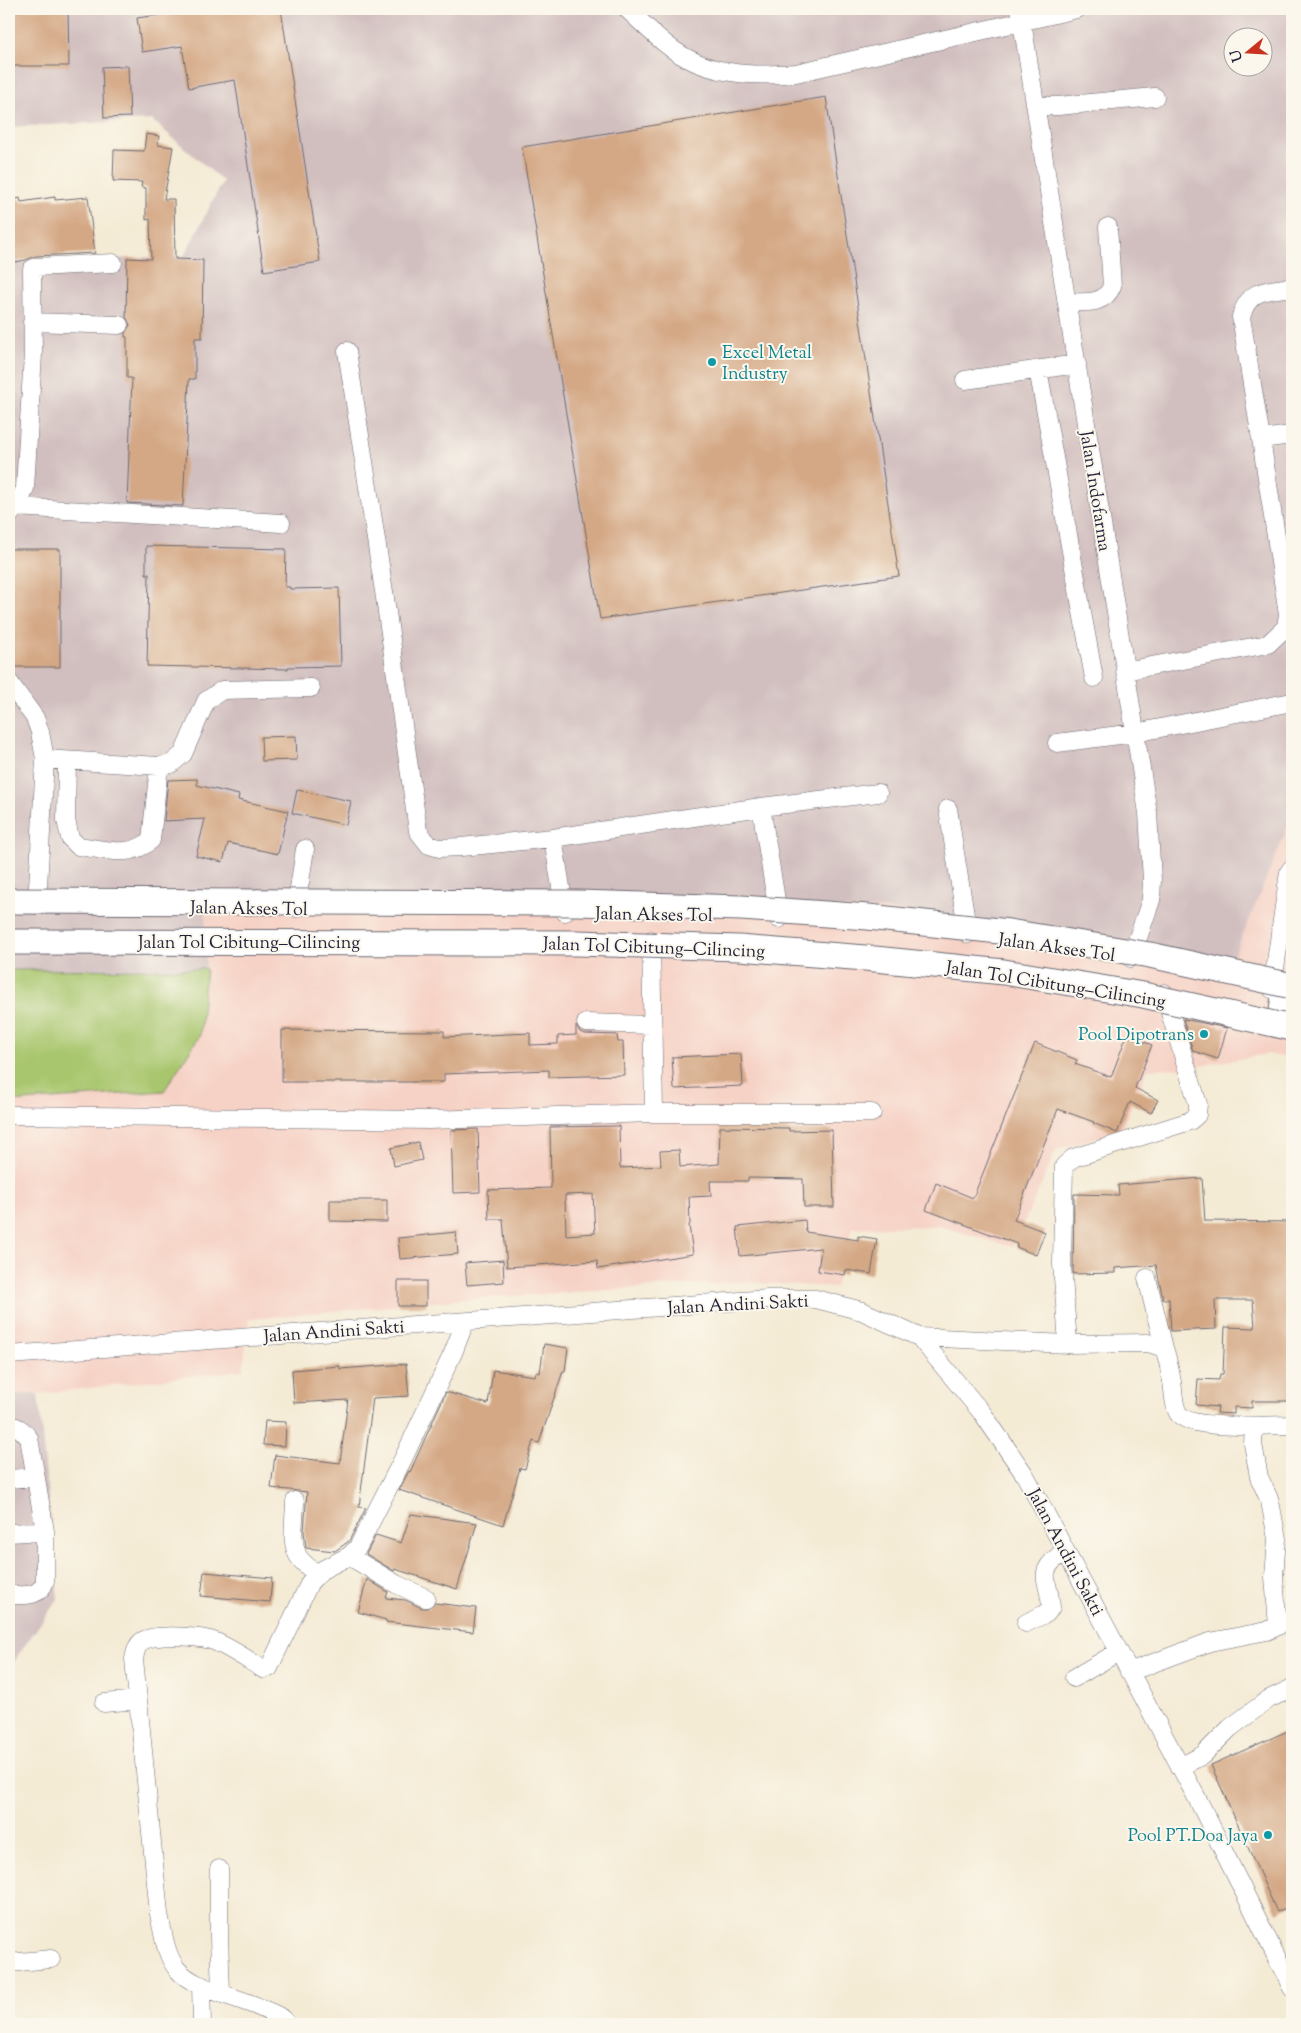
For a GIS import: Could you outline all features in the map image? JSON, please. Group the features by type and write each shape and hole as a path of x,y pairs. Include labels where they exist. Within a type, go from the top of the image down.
{"highway":[{"path":"9,903 569,903 741,908 868,917 1009,932 1150,955 1285,991"},
{"name":"Jalan Tol Cibitung–Cilincing","path":"9,942 568,943 739,948 1004,972 1288,1020"}],"main road":[{"name":"Jalan Akses Tol","path":"9,903 37,905 744,916 968,934 1131,958 1285,991"},
{"name":"Jalan Akses Tol","path":"9,934 651,940 875,953 1006,964 1163,990 1288,1020"},
{"path":"1285,991 1288,1020"}],"street":[{"path":"627,9 668,46 693,60 735,74 765,76 796,72 1022,15 1077,9"},
{"name":"Jalan Indofarma","path":"1022,15 1148,813 1152,880 1151,900 1131,958"},
{"path":"1036,106 1058,106 1155,97"},
{"path":"1067,302 1100,300 1109,293 1112,286 1108,227"},
{"path":"113,263 32,268 33,354 25,488 12,512 281,523"},
{"path":"1125,671 1268,644 1286,627 1288,614 1241,317 1244,306 1251,296 1292,287"},
{"path":"32,322 119,325"},
{"path":"348,351 418,831 422,839 429,845 439,848 553,838 761,807 878,793"},
{"path":"965,380 1076,364"},
{"path":"1038,369 1094,678"},
{"path":"1261,439 1292,435"},
{"path":"9,682 35,718 40,732 45,759 37,905"},
{"path":"45,759 159,766 171,764 183,754 206,701 214,694 222,690 311,688"},
{"path":"1057,743 1135,733 1292,702"},
{"path":"66,761 66,820 70,838 78,846 126,852 142,848 151,840 159,766"},
{"path":"761,807 779,919"},
{"path":"948,809 968,934"},
{"path":"553,838 565,912"},
{"path":"296,908 305,849"},
{"path":"1285,991 1289,872 1292,868"},
{"path":"651,940 654,1113"},
{"path":"1068,1344 1062,1264 1064,1166 1073,1158 1190,1121 1197,1115 1198,1104 1163,990"},
{"path":"586,1022 651,1025"},
{"path":"9,1115 429,1120 654,1113 872,1113"},
{"path":"1147,1278 1179,1414 1196,1423 1254,1426 1292,1425"},
{"name":"Jalan Andini Sakti","path":"9,1355 461,1332 728,1301 816,1299 862,1311 919,1337 983,1414 1025,1475 1180,1767 1292,1988"},
{"path":"287,2024 283,2018 201,1985 177,1969 165,1944 159,1914 134,1660 136,1651 140,1642 146,1639 158,1637 202,1637 215,1641 263,1668 269,1668 310,1582 322,1570 349,1556 358,1547 403,1459 461,1332"},
{"path":"919,1337 1068,1344 1148,1343 1164,1348"},
{"path":"9,1426 22,1430 29,1438 45,1532 45,1581 43,1588 32,1595 9,1595"},
{"path":"1129,1672 1210,1642 1267,1631 1278,1626 1274,1577 1277,1540 1270,1501 1259,1477 1253,1444 1254,1426"},
{"path":"9,1479 35,1477"},
{"path":"295,1501 294,1536 296,1551 299,1558 318,1575"},
{"path":"9,1533 45,1532"},
{"path":"1026,1623 1047,1613 1051,1607 1045,1578 1046,1570 1052,1560 1065,1551"},
{"path":"349,1556 389,1581 426,1598"},
{"path":"1074,1678 1118,1652"},
{"path":"1180,1767 1202,1755 1230,1728 1269,1699 1292,1688"},
{"path":"104,1703 138,1700"},
{"path":"219,1869 221,1992"},
{"path":"9,1963 52,1959"},
{"path":"201,1985 202,2024"}],"shaded area":[{"path":"9,9 1292,9 1292,817 1233,959 891,910 205,889 206,969 9,970 9,263 184,256 223,181 152,120 9,127"},
{"path":"1292,817 1292,1059 1267,1054 1187,1068 1148,1069 1121,1130 1057,1149 1013,1247 939,1226 852,1228 835,1287 736,1282 466,1299 249,1319 243,1370 38,1394 11,1394 9,1102 164,1091 200,1035 206,969 204,889 891,910 1233,959"},
{"path":"9,1394 38,1394 58,1599 20,1652 9,1672"}],"green space":[{"path":"206,969 200,1035 164,1091 9,1102 9,970"}],"building":[{"path":"9,9 68,9 69,66 9,66"},
{"path":"201,9 281,9 320,262 264,271 235,80 189,88 182,46 142,52 137,18"},
{"path":"128,66 130,117 104,118 102,67"},
{"name":"Excel Metal Industry","path":"826,97 899,576 600,619 522,147"},
{"path":"146,134 159,136 158,145 173,147 164,199 174,199 175,259 203,260 202,338 195,338 195,379 189,379 183,506 127,503 132,378 127,378 127,337 125,337 125,333 130,325 126,317 127,258 151,259 150,219 146,220 146,188 141,187 142,182 113,181 114,150 144,151"},
{"path":"55,197 55,200 88,197 95,253 35,256 26,260 9,263 9,201 20,198 21,202"},
{"path":"146,546 286,549 285,587 290,587 290,589 339,588 341,666 288,667 288,669 147,666 149,574 146,574"},
{"path":"9,549 60,549 60,667 9,667"},
{"path":"296,736 297,760 262,761 261,737"},
{"path":"197,779 197,785 239,795 238,800 288,811 278,854 228,843 223,862 196,856 205,819 164,821 168,780"},
{"path":"297,790 351,801 346,825 292,813"},
{"name":"Pool Dipotrans","path":"1183,1019 1227,1028 1218,1059 1193,1051"},
{"path":"576,1026 580,1032 585,1034 617,1035 618,1042 623,1042 624,1075 549,1077 549,1070 444,1074 444,1082 282,1082 282,1030 444,1031 444,1037 530,1033 530,1045 558,1044 558,1036 576,1035"},
{"path":"1127,1035 1152,1045 1135,1088 1158,1100 1151,1113 1130,1102 1117,1133 1094,1122 1058,1109 1014,1220 1045,1232 1036,1255 1016,1247 1017,1244 926,1210 936,1183 973,1198 1035,1043 1077,1060 1075,1064 1111,1077"},
{"path":"741,1054 743,1086 674,1089 672,1057"},
{"path":"619,1126 620,1168 661,1166 660,1151 679,1150 680,1167 719,1164 720,1127 789,1128 789,1131 832,1130 834,1207 804,1207 803,1179 748,1178 748,1181 710,1181 711,1196 689,1197 689,1225 693,1254 598,1269 597,1261 507,1267 503,1219 489,1219 488,1190 551,1188 550,1127","holes":["593,1194 595,1233 566,1235 565,1195"]},
{"path":"478,1129 480,1192 453,1193 451,1130"},
{"path":"418,1142 422,1160 394,1166 391,1148"},
{"path":"1202,1178 1205,1221 1292,1222 1292,1401 1252,1401 1252,1408 1234,1407 1234,1414 1217,1413 1218,1407 1196,1405 1198,1379 1219,1380 1220,1374 1223,1374 1225,1327 1255,1328 1253,1300 1215,1300 1216,1329 1171,1331 1169,1299 1163,1299 1156,1265 1115,1268 1115,1273 1073,1274 1074,1194 1119,1195 1118,1185"},
{"path":"330,1200 387,1200 387,1222 330,1221"},
{"path":"805,1220 806,1232 858,1240 858,1236 877,1239 871,1274 846,1270 845,1275 818,1271 821,1248 740,1256 737,1227"},
{"path":"456,1232 458,1254 400,1259 398,1238"},
{"path":"503,1260 504,1282 467,1285 465,1263"},
{"path":"398,1281 426,1281 426,1306 398,1306"},
{"path":"544,1344 568,1348 565,1371 563,1371 539,1443 533,1441 525,1469 520,1468 503,1525 399,1490 410,1472 446,1392 488,1404 493,1370 535,1376 536,1372 540,1373"},
{"path":"406,1364 409,1396 373,1398 359,1507 366,1508 349,1541 335,1551 306,1548 304,1531 307,1492 271,1488 275,1455 340,1463 348,1400 294,1403 292,1370 340,1366 340,1369"},
{"path":"265,1421 286,1422 285,1446 263,1445"},
{"path":"411,1514 477,1523 457,1589 395,1569 394,1571 366,1554 376,1535 401,1543"},
{"path":"204,1572 272,1578 270,1602 201,1596"},
{"path":"367,1579 388,1592 386,1598 405,1600 422,1608 427,1608 435,1603 476,1608 473,1632 386,1622 386,1620 358,1612"},
{"name":"Pool PT.Doa Jaya","path":"1292,1729 1292,1905 1277,1912 1211,1765"}],"place":[{"name":"Excel Metal Industry","path":"712,362"},
{"name":"Pool Dipotrans","path":"1204,1034"},
{"name":"Pool PT.Doa Jaya","path":"1268,1835"}]}
